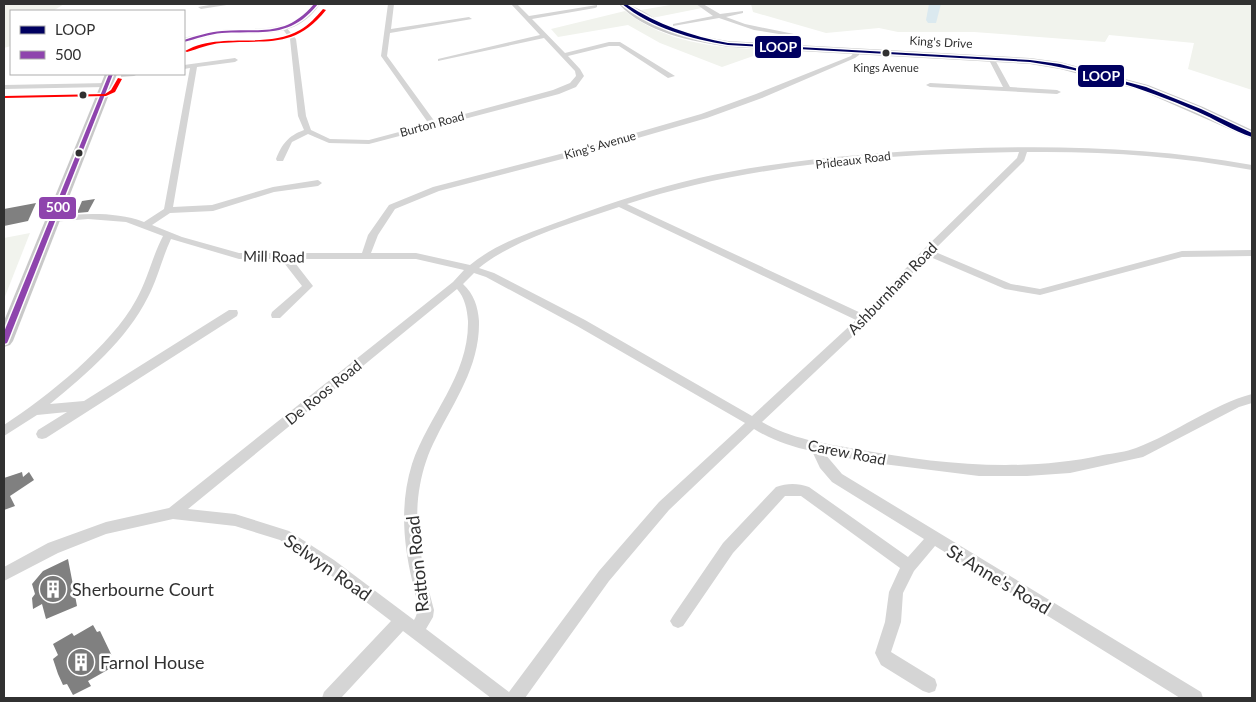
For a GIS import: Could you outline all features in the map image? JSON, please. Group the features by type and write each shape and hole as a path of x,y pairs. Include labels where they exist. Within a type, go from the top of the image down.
{"main road":[{"name":"King's Drive","path":"624,4 645,20 665,30 705,41 856,52 991,58 1053,64 1118,78 1151,89 1209,113 1252,135"},
{"path":"4,341 108,79"}],"street":[{"path":"201,7 226,4"},
{"path":"185,41 211,34 285,28 306,18 316,4"},
{"path":"391,4 384,56 433,124"},
{"name":"Burton Road","path":"308,131 329,141 369,142 556,92 573,85 580,76 578,70 514,4"},
{"path":"699,4 717,17 752,29 790,34"},
{"path":"528,18 595,6"},
{"path":"676,25 741,12"},
{"path":"386,32 469,19"},
{"path":"280,160 286,144 292,137 308,131 302,116 293,39 285,28"},
{"path":"440,60 546,36"},
{"path":"564,55 609,44 620,44 671,76"},
{"name":"King's Avenue","path":"365,257 373,235 392,207 436,189 590,149 704,116 759,96 853,57 856,55 856,52"},
{"path":"991,58 1007,88"},
{"path":"185,67 235,60"},
{"path":"168,210 194,66"},
{"path":"4,87 108,79"},
{"path":"930,85 1057,92"},
{"name":"Prideaux Road","path":"471,268 491,255 548,229 618,203 716,177 873,156 1024,150 1156,154 1252,167"},
{"name":"Ashburnham Road","path":"515,698 604,576 664,506 756,423 864,319 926,252 1021,159 1024,150"},
{"path":"146,225 168,210 207,209 274,190 318,183"},
{"path":"618,203 864,319"},
{"name":"Mill Road","path":"52,219 114,217 146,225 168,235 239,256 416,256 471,268"},
{"path":"4,431 35,410 93,358 124,324 138,306 152,281 168,235"},
{"path":"926,252 1008,287 1040,292 1182,254 1252,253"},
{"path":"276,315 308,286 285,257"},
{"name":"De Roos Road","path":"173,513 457,284 471,268"},
{"name":"Carew Road","path":"471,268 490,275 581,323 782,438 817,447 920,465 979,471 1027,471 1070,468 1138,453 1235,404 1252,398"},
{"name":"Ratton Road","path":"457,284 467,291 472,306 474,325 472,348 466,371 455,395 431,434 420,460 413,486 409,518 411,546 426,610 416,630 504,698"},
{"path":"42,434 233,313"},
{"path":"35,410 87,405"},
{"name":"St Anne's Road","path":"817,447 819,456 838,478 1195,698"},
{"path":"678,621 728,548 781,491 792,489 804,491 909,566"},
{"name":"Selwyn Road","path":"4,574 53,548 106,528 173,513 235,520 284,535 329,565 416,630"},
{"path":"928,685 887,659 883,653 893,622 896,592 909,566 933,538"},
{"path":"330,698 402,620"}],"shaded area":[{"path":"4,4 64,4 55,10 10,10 10,46 4,48"},
{"path":"676,4 696,4 702,8 652,18 641,10"},
{"path":"751,4 1252,4 1252,90 1188,69 1194,43 1109,35 1105,42 974,32 898,32 879,28 826,33 753,12"},
{"path":"625,11 658,31 694,42 732,48 770,50 722,67 660,43 628,25 558,37 551,29"},
{"path":"30,233 4,299 4,238"}],"building":[{"path":"95,199 88,212 77,213 82,201"},
{"path":"36,203 28,221 4,226 4,209"},
{"path":"22,472 23,477 29,472 34,480 10,496 15,506 4,510 4,478"},
{"name":"Sherbourne Court","path":"68,559 77,606 46,619 42,604 33,609 32,598 35,594 32,584 43,571"},
{"name":"Farnol House","path":"93,625 97,632 100,631 112,656 107,658 111,668 88,681 91,686 73,695 67,684 63,685 58,674 53,659 58,655 53,644 72,633 74,636"}],"waterway":[{"path":"932,20 935,4"}],"transit line":[{"name":"500","path":"185,41 216,33 273,30 285,27 296,23 307,15 316,4"},
{"name":"LOOP","path":"624,4 648,19 673,30 686,35 728,44 1030,61 1060,65 1144,88 1199,110 1252,135"},
{"path":"187,51 217,43 278,39 290,36 302,31 314,22 324,10"},
{"name":"500","path":"4,341 111,75"},
{"path":"4,97 106,95 113,91 120,79"}],"place":[{"name":"Kings Avenue","path":"886,53"},
{"name":"Sherbourne Court","path":"53,589"},
{"name":"Farnol House","path":"81,662"}]}
